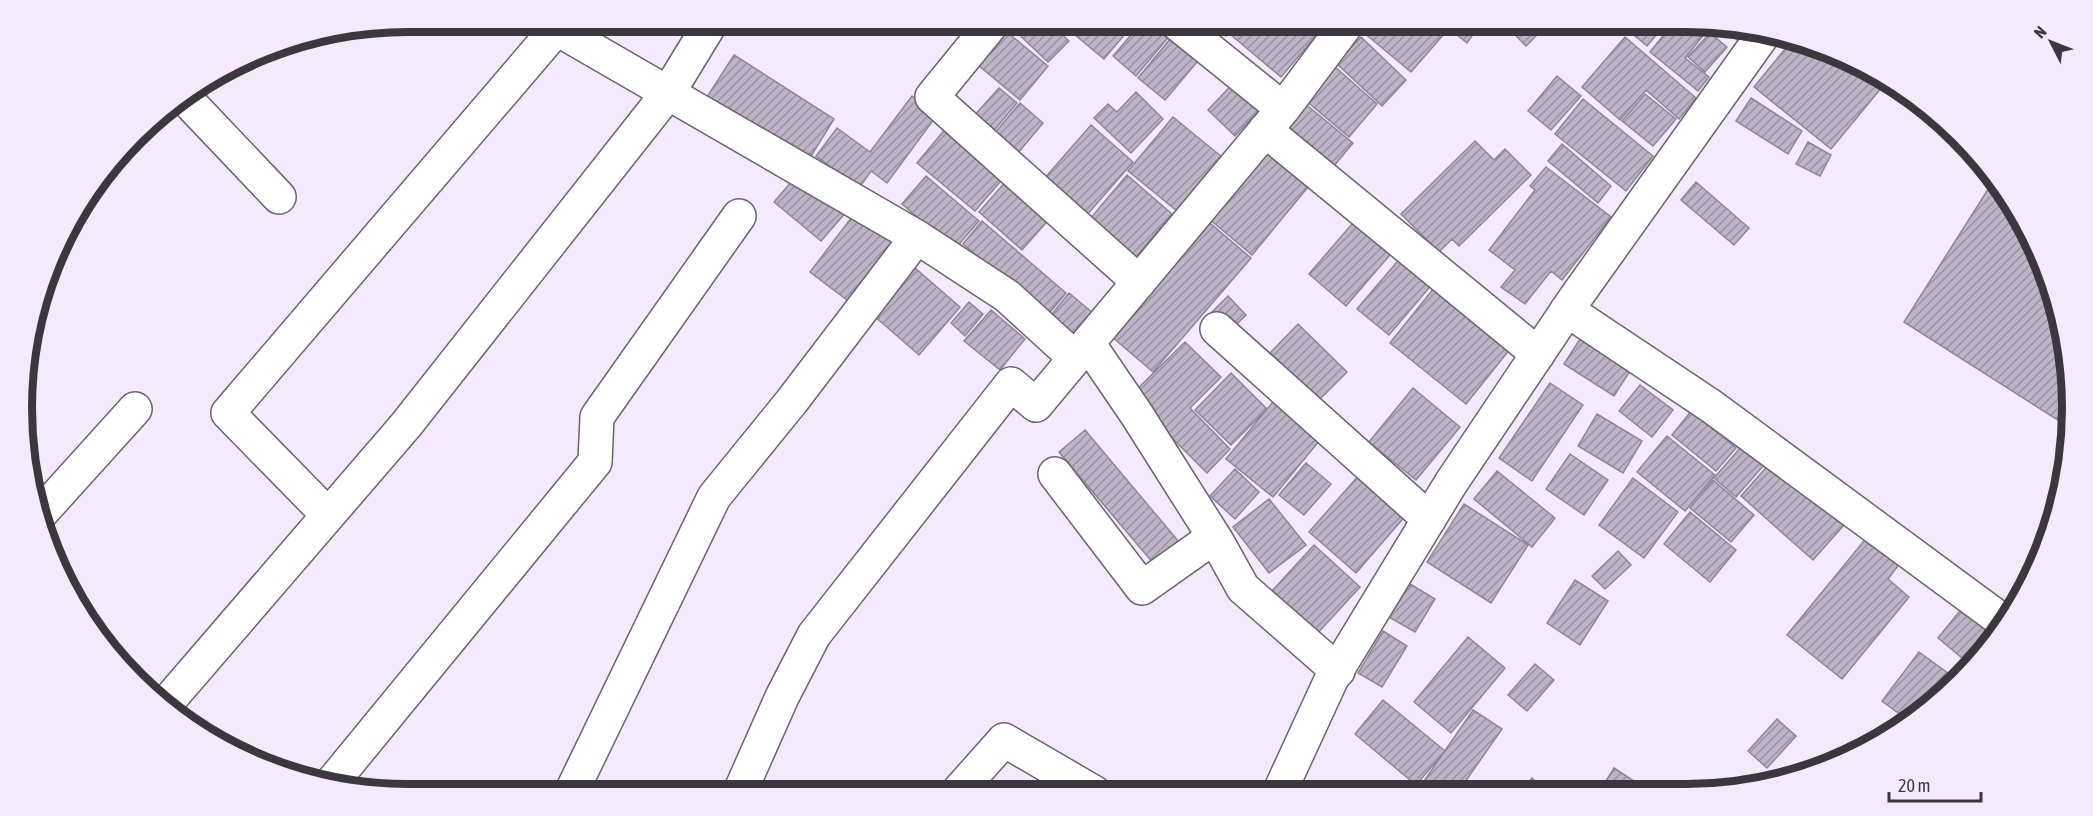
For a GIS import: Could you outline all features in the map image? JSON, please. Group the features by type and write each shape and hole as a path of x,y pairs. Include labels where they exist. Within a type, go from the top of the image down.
{"street":[{"path":"328,515 228,413 548,32"},
{"path":"564,32 917,237 1007,296 1081,351 1137,415 1214,537 1243,588 1338,670"},
{"path":"170,699 406,425 668,93 705,32"},
{"path":"985,32 932,97 1139,282"},
{"path":"1185,32 1274,119 1538,354"},
{"path":"743,784 782,697 814,634 1011,384 1036,405 1274,119 1341,32"},
{"path":"1283,784 1338,670 1429,519 1567,310 1760,39"},
{"path":"189,102 279,197"},
{"path":"336,777 595,462 597,417 739,216"},
{"path":"575,784 714,498 792,401 917,237"},
{"path":"1567,310 1711,406 1998,617"},
{"path":"1217,329 1429,519"},
{"path":"45,508 135,410"},
{"path":"1055,474 1142,588 1214,537"},
{"path":"965,784 1004,740 1080,784"}],"building":[{"path":"997,32 1007,32 1048,66 1020,100 973,61"},
{"path":"1016,32 1060,32 1069,41 1048,62"},
{"path":"1071,32 1127,32 1104,59"},
{"path":"1134,32 1173,32 1136,76 1113,56"},
{"path":"1176,32 1186,32 1207,50 1165,100 1138,78"},
{"path":"1234,32 1309,32 1315,37 1281,77 1231,35"},
{"path":"1363,32 1442,32 1444,34 1411,72"},
{"path":"1454,32 1475,32 1467,43"},
{"path":"1512,32 1540,32 1526,46"},
{"path":"1630,32 1659,32 1647,46"},
{"path":"1666,32 1706,32 1685,58 1709,77 1698,91 1650,52"},
{"path":"1710,33 1727,47 1705,72 1688,57"},
{"path":"1361,37 1406,80 1382,106 1336,63"},
{"path":"1625,37 1696,98 1679,119 1646,90 1620,120 1582,87"},
{"path":"1788,46 1852,70 1882,87 1831,149 1754,87"},
{"path":"734,55 834,119 808,161 707,97"},
{"path":"1334,66 1377,104 1349,137 1305,100"},
{"path":"1557,76 1581,96 1551,130 1528,111"},
{"path":"1239,77 1266,103 1235,136 1208,110"},
{"path":"999,88 1017,103 992,133 973,117"},
{"path":"1136,92 1163,119 1131,153 1094,118 1108,104 1117,112"},
{"path":"1645,94 1676,119 1653,146 1622,121"},
{"path":"912,96 937,115 887,183 871,171 859,188 816,156 837,128 870,152"},
{"path":"1751,98 1802,131 1788,154 1736,121"},
{"path":"1583,99 1653,156 1626,191 1555,134"},
{"path":"1303,102 1353,143 1333,167 1282,125"},
{"path":"1020,103 1043,123 1018,153 995,133"},
{"path":"1173,117 1222,157 1177,211 1128,171"},
{"path":"1091,125 1133,162 1086,216 1044,179"},
{"path":"947,127 1006,175 975,211 917,163"},
{"path":"1475,141 1494,160 1505,149 1531,175 1459,246 1452,239 1439,252 1401,214"},
{"path":"1808,142 1831,155 1820,176 1796,164"},
{"path":"1562,144 1611,186 1598,203 1548,161"},
{"path":"1270,145 1313,181 1252,255 1208,218"},
{"path":"1546,167 1611,217 1562,280 1551,271 1525,304 1501,287 1515,270 1489,250 1535,190 1530,186"},
{"path":"800,172 847,211 821,241 774,202"},
{"path":"1127,175 1172,214 1136,257 1090,219"},
{"path":"926,176 979,221 955,249 902,204"},
{"path":"1008,179 1051,217 1022,250 979,212"},
{"path":"1696,182 1749,228 1734,245 1681,200"},
{"path":"1990,187 2023,241 2042,287 2058,359 2061,422 1904,322"},
{"path":"855,213 896,244 851,303 810,272"},
{"path":"1358,217 1395,249 1346,306 1309,274"},
{"path":"982,221 1066,293 1047,316 963,244"},
{"path":"1210,223 1251,258 1153,372 1112,337"},
{"path":"1402,256 1433,283 1389,335 1357,309"},
{"path":"915,268 960,307 919,355 873,315"},
{"path":"1438,283 1514,344 1466,404 1390,343"},
{"path":"1069,293 1093,313 1072,339 1048,319"},
{"path":"1228,296 1246,315 1228,333 1209,315"},
{"path":"969,302 983,314 965,336 951,323"},
{"path":"991,310 1025,339 1000,370 964,341"},
{"path":"1298,324 1347,372 1318,401 1270,353"},
{"path":"1580,339 1630,371 1614,396 1564,364"},
{"path":"1185,342 1221,377 1190,408 1230,449 1207,473 1130,396"},
{"path":"1231,373 1267,409 1231,445 1195,410"},
{"path":"1550,383 1583,405 1532,481 1499,458"},
{"path":"1640,385 1673,410 1652,437 1619,411"},
{"path":"1413,388 1460,427 1416,480 1369,442"},
{"path":"1277,397 1324,435 1273,497 1226,459"},
{"path":"1692,410 1736,448 1716,471 1672,435"},
{"path":"1597,414 1642,441 1623,473 1578,446"},
{"path":"1085,430 1184,548 1159,570 1059,452"},
{"path":"1667,436 1715,475 1685,511 1637,472"},
{"path":"1741,447 1763,466 1736,497 1714,478"},
{"path":"1570,454 1608,480 1584,515 1546,489"},
{"path":"1771,462 1844,525 1813,560 1741,496"},
{"path":"1306,463 1331,484 1304,515 1279,495"},
{"path":"1235,469 1259,492 1235,519 1210,496"},
{"path":"1497,471 1555,518 1532,547 1474,499"},
{"path":"1360,474 1407,514 1356,573 1309,532"},
{"path":"1633,478 1678,512 1644,558 1599,525"},
{"path":"1713,480 1754,515 1731,542 1690,508"},
{"path":"1269,499 1306,545 1269,573 1233,527"},
{"path":"1464,504 1528,545 1491,603 1427,562"},
{"path":"1690,512 1736,550 1710,582 1664,544"},
{"path":"1868,536 1900,563 1888,579 1909,597 1842,679 1787,635"},
{"path":"1314,545 1360,587 1315,636 1270,593"},
{"path":"1618,551 1631,565 1605,589 1592,576"},
{"path":"1575,580 1608,601 1580,645 1547,623"},
{"path":"1410,584 1435,599 1415,632 1389,617"},
{"path":"1963,607 1989,629 1964,660 1938,638"},
{"path":"1383,631 1407,646 1382,687 1358,673"},
{"path":"1468,637 1505,668 1451,733 1414,702"},
{"path":"1919,652 1950,675 1902,716 1882,701"},
{"path":"1535,664 1554,680 1527,711 1508,695"},
{"path":"1383,700 1445,751 1415,784 1355,734"},
{"path":"1473,710 1502,729 1464,784 1428,784 1424,781"},
{"path":"1777,719 1796,736 1767,768 1748,751"},
{"path":"1614,768 1637,783 1636,784 1604,784"},
{"path":"1532,778 1539,784 1527,784"}]}
